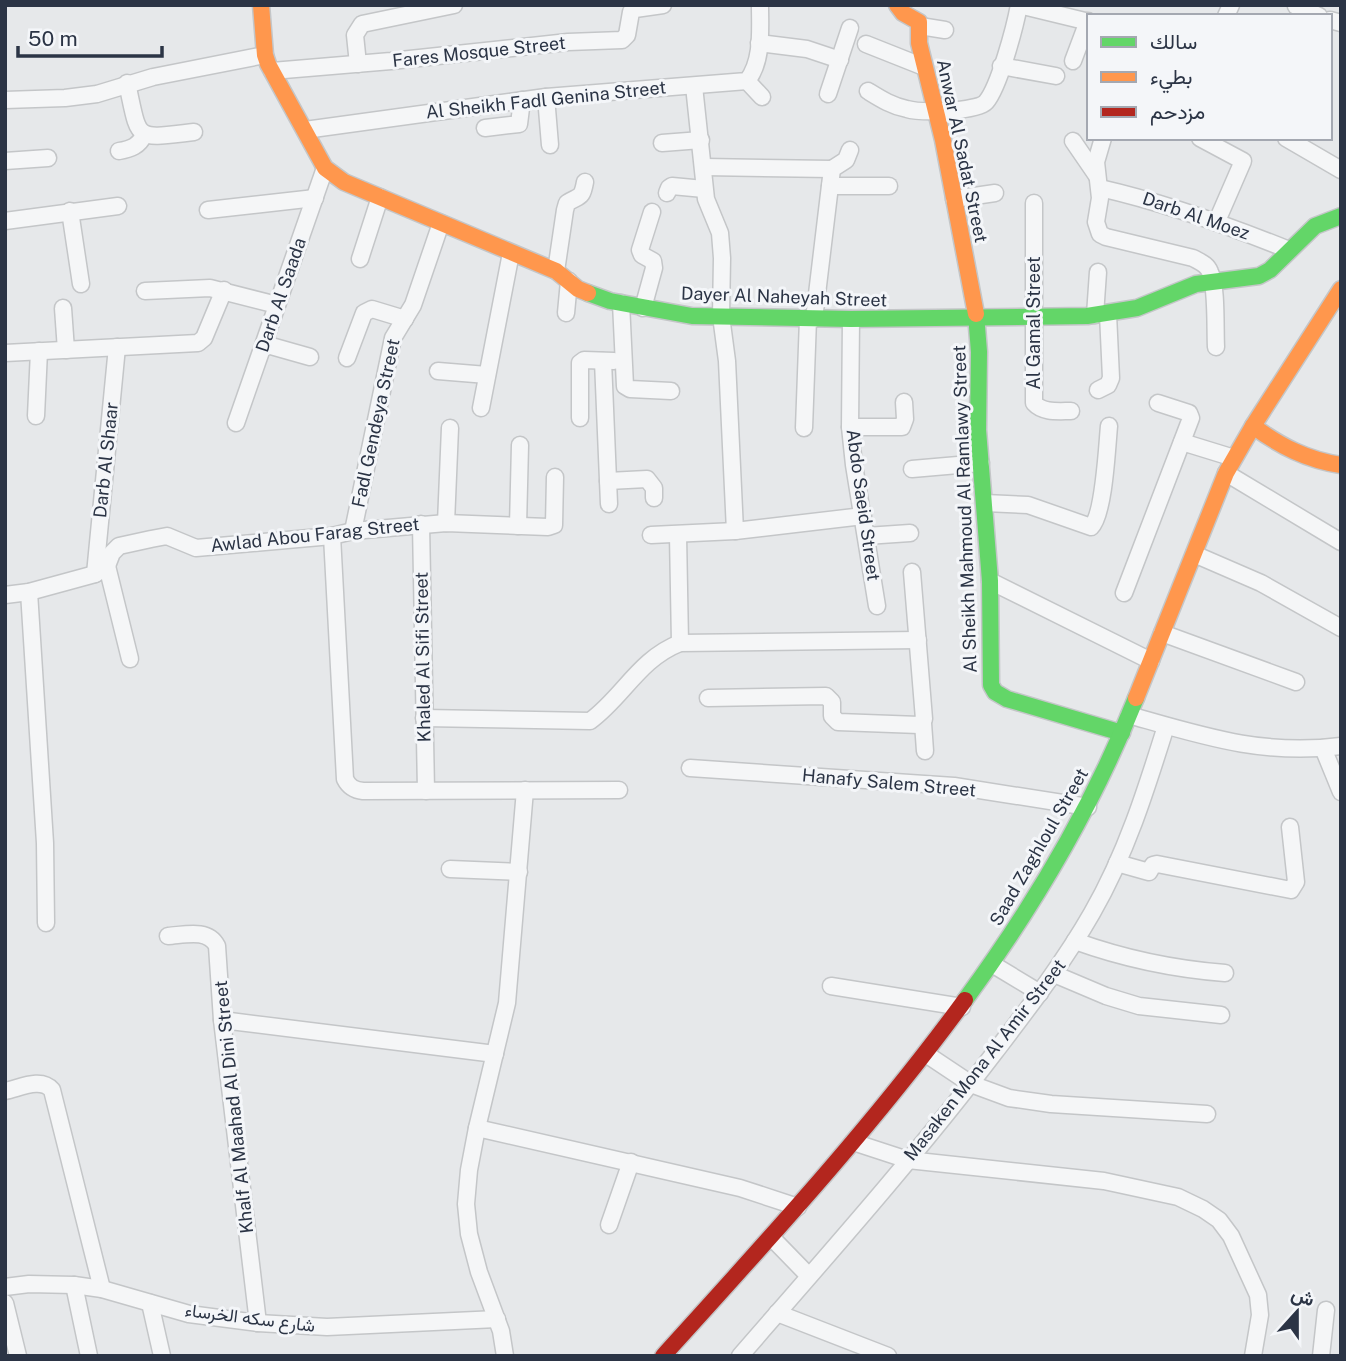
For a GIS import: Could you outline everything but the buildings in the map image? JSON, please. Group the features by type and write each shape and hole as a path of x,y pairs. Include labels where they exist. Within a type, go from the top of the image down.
{"street":[{"name":"Dayer Al Naheyah Street","path":"261,5 265,55 325,168 344,182 562,276 585,292 643,308 692,316 811,319 1101,314 1147,304 1196,284 1259,276 1270,270 1315,226 1341,216"},
{"path":"358,64 355,35 362,24 454,5"},
{"name":"Fares Mosque Street","path":"272,71 568,42 622,40 627,35 631,12 663,5"},
{"path":"760,5 759,43 753,74 747,81 762,97"},
{"path":"897,5 903,13 919,22 920,26 945,30"},
{"path":"868,91 889,104 910,110 937,111 981,106 993,89 1019,5 1087,21"},
{"path":"1296,6 1315,14"},
{"path":"1073,61 1087,24"},
{"name":"Anwar Al Sadat Street","path":"920,26 919,43 937,111 976,316"},
{"path":"828,94 850,28"},
{"path":"759,43 807,49 840,60"},
{"path":"866,44 924,67"},
{"path":"5,100 97,94 127,83 265,55"},
{"path":"1001,66 1056,76"},
{"name":"Al Sheikh Fadl Genina Street","path":"304,130 546,97 747,81"},
{"path":"127,83 137,129 144,135 154,137 194,132"},
{"path":"694,86 704,167 704,189 709,209 720,233 721,316 727,361 735,531"},
{"path":"546,97 550,145"},
{"path":"485,128 519,124 522,100"},
{"path":"119,151 131,149 141,143 144,135"},
{"path":"663,143 701,140"},
{"path":"1102,140 1096,162 1099,182 1096,222 1100,234 1193,258 1210,270 1213,280 1216,347"},
{"path":"1204,140 1243,161 1217,221"},
{"path":"1289,140 1341,170"},
{"path":"1073,141 1099,182"},
{"path":"804,428 811,319 831,178 846,160 850,150"},
{"path":"5,161 48,158"},
{"path":"704,167 889,186"},
{"name":"Darb Al Saada","path":"236,423 325,168"},
{"path":"566,313 562,276 565,210 567,203 583,194 585,181"},
{"name":"Darb Al Moez","path":"1099,182 1217,221 1289,250"},
{"path":"667,193 672,186 704,189"},
{"path":"954,199 995,193"},
{"path":"360,259 380,197"},
{"path":"208,210 314,198"},
{"name":"Al Gamal Street","path":"1034,203 1034,402 1047,411 1071,411"},
{"path":"5,221 118,206"},
{"path":"70,211 81,284"},
{"path":"643,308 654,268 653,261 642,255 640,250 652,212"},
{"name":"Fadl Gendeya Street","path":"353,531 393,338 413,305 441,223"},
{"path":"481,408 510,253"},
{"path":"1097,272 1111,378 1108,385 1098,390"},
{"path":"145,291 210,288 277,305"},
{"name":"Saad Zaghloul Street","path":"663,1356 798,1207 926,1054 962,1007 1028,909 1088,807 1122,733 1234,458 1341,289"},
{"path":"5,353 198,343 204,338 224,290"},
{"path":"621,303 625,386 630,389 671,391"},
{"path":"63,308 66,350"},
{"name":"Fadl Gendeya Street","path":"347,358 364,313 372,309 405,319"},
{"name":"Al Sheikh Mahmoud Al Ramlawy Street","path":"976,316 979,352 978,430 990,581 991,685 995,692 1007,699 1122,733"},
{"name":"Abdo Saeid Street","path":"851,319 850,427 877,606"},
{"path":"264,344 310,357"},
{"name":"Darb Al Shaar","path":"117,347 101,570 130,659"},
{"path":"36,416 39,351"},
{"path":"580,418 580,363 584,360 624,361"},
{"path":"604,361 609,503"},
{"path":"438,371 487,375"},
{"path":"850,427 902,427 905,419 904,402"},
{"path":"1124,593 1191,414 1158,403"},
{"path":"1253,425 1290,451 1341,465"},
{"path":"985,503 1028,505 1091,527 1096,522 1100,505 1109,426"},
{"path":"446,523 450,428"},
{"path":"1182,442 1234,458"},
{"path":"518,526 520,445"},
{"path":"912,469 981,463"},
{"path":"1226,474 1341,542"},
{"name":"Awlad Abou Farag Street","path":"5,595 29,592 101,570 119,546 159,537 167,536 195,548 332,536 353,531 421,524 548,527 554,525 555,477"},
{"path":"608,481 647,479 654,488 654,498"},
{"path":"651,535 735,531 863,516"},
{"name":"Khaled Al Sifi Street","path":"421,524 426,790"},
{"path":"866,536 910,533"},
{"path":"678,535 680,643"},
{"path":"332,536 345,779 354,790 619,790"},
{"path":"1195,554 1261,583 1341,628"},
{"path":"912,572 925,751"},
{"path":"990,581 1151,662"},
{"path":"29,592 45,843 46,923"},
{"path":"1162,633 1296,682"},
{"path":"425,718 590,721 602,712 634,674 661,652 680,643 918,640"},
{"path":"708,698 826,696 832,702 832,716 838,722 923,723"},
{"path":"1129,715 1244,746 1341,746"},
{"name":"Masaken Mona Al Amir Street","path":"740,1356 971,1084 1054,974 1117,863 1143,798 1166,726"},
{"path":"1323,748 1341,792"},
{"name":"Hanafy Salem Street","path":"690,768 954,786 1088,807"},
{"path":"505,1356 497,1319 468,1234 466,1204 477,1128 507,1003 525,790"},
{"path":"1117,863 1149,872 1153,865 1157,864 1292,890 1296,882 1290,827"},
{"path":"450,869 519,872"},
{"name":"Khalf Al Maahad Al Dini Street","path":"168,936 202,934 215,941 218,951 222,1020 258,1323"},
{"path":"1075,941 1146,962 1225,973"},
{"path":"992,964 1040,993"},
{"path":"1054,974 1106,996 1139,1006 1221,1015"},
{"path":"831,986 962,1007"},
{"path":"222,1020 495,1054"},
{"path":"926,1054 989,1093 1030,1102 1207,1114"},
{"path":"5,1091 41,1083 47,1084 52,1090 102,1289"},
{"path":"477,1128 740,1188 798,1207"},
{"path":"853,1142 908,1160 1067,1176 1157,1192 1178,1197 1203,1209 1219,1220 1231,1236 1258,1295 1260,1315 1253,1356"},
{"path":"609,1225 631,1162"},
{"path":"771,1237 809,1276"},
{"name":"شارع سكه الخرساء","path":"5,1287 29,1284 75,1285 102,1289 189,1314 258,1323 327,1327 497,1319"},
{"path":"75,1285 89,1356"},
{"path":"5,1303 18,1356"},
{"path":"150,1303 162,1356"},
{"path":"1321,1356 1326,1310"},
{"path":"777,1313 888,1356"}],"traffic: fast":[{"path":"588,293 610,301 692,316 851,319 1087,316 1137,308 1196,284 1259,276 1270,270 1315,226 1341,216"},
{"path":"976,314 979,352 978,430 990,581 991,685 995,692 1007,699 1122,733"},
{"path":"965,1000 1015,928 1060,854 1101,778 1136,698"}],"traffic: slow":[{"path":"261,5 268,64 325,168 344,182 556,271 578,289 588,293"},
{"path":"897,5 903,13 919,22 919,43 943,140 976,314"},
{"path":"1136,698 1226,473 1341,289"},
{"path":"1253,426 1294,451 1341,465"}],"traffic: jam":[{"path":"663,1356 856,1138 965,1000"}]}
